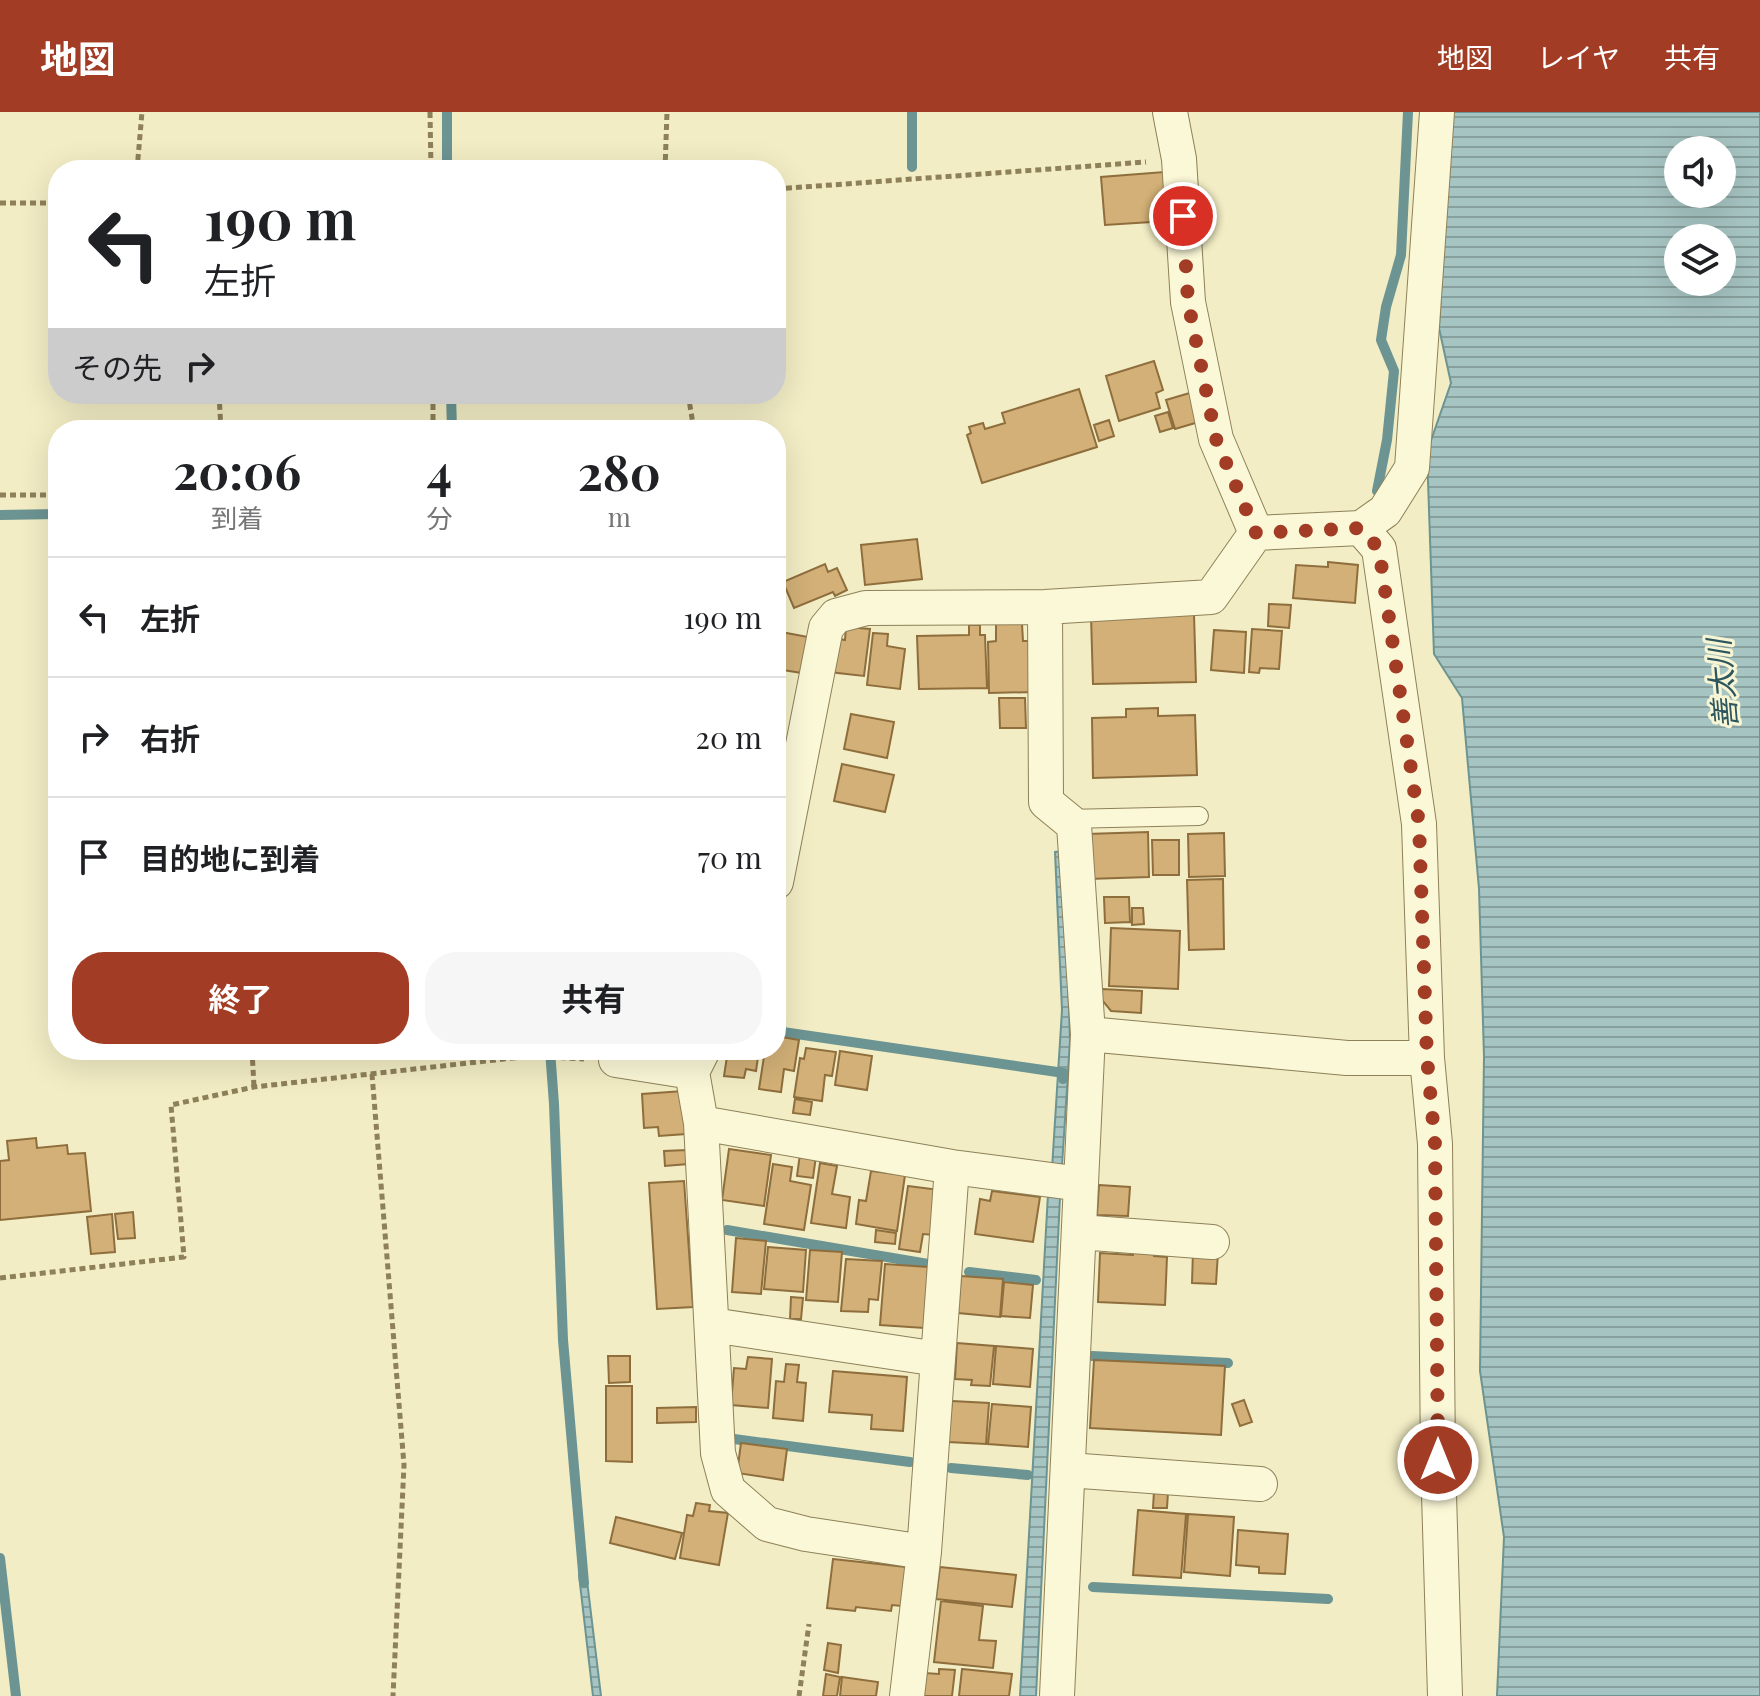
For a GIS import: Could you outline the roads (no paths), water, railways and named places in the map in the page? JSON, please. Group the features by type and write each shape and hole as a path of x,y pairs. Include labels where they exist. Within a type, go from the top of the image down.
{"street":[{"path":"1170,112 1179,159 1188,302 1216,439 1256,533"},
{"path":"1256,533 1361,528 1385,511 1412,468 1437,112"},
{"path":"1361,528 1379,549 1419,824 1427,1058 1435,1144 1438,1460 1445,1696"},
{"path":"786,831 826,628 836,616 866,608 1045,607 1211,597 1256,533"},
{"path":"1045,607 1046,802 1074,825 1088,1034 1064,1182 1079,1232 1057,1696"},
{"path":"1088,1034 1347,1058 1427,1058"},
{"path":"616,1060 698,1061 718,1453 728,1490 767,1524 806,1534 924,1552"},
{"path":"701,1123 952,1167 1064,1182"},
{"path":"907,1696 924,1552 952,1167"},
{"path":"1079,1232 1212,1242"},
{"path":"712,1325 938,1359"},
{"path":"1068,1470 1260,1484"}],"lane":[{"path":"1067,819 1199,816"}],"water":[{"name":"善太川","path":"1452,112 1760,112 1760,1696 1497,1696 1504,1537 1480,1371 1484,1056 1479,889 1462,698 1434,654 1427,452 1451,383 1439,328"},
{"path":"1064,851 1070,1041 1036,1696 1020,1696 1048,1194 1062,1010 1055,852"},
{"path":"585,1564 601,1696 593,1696 579,1575"}],"waterway":[{"path":"447,112 447,160"},
{"path":"912,112 912,167"},
{"path":"1377,491 1387,440 1394,371 1381,340 1386,307 1401,255 1408,112"},
{"path":"451,404 452,420"},
{"path":"0,515 48,514"},
{"path":"786,1032 1064,1073 1063,1079"},
{"path":"551,1060 563,1340 584,1583"},
{"path":"727,1230 928,1264"},
{"path":"969,1272 1036,1280"},
{"path":"1092,1356 1228,1363"},
{"path":"734,1439 910,1462"},
{"path":"951,1468 1028,1475"},
{"path":"0,1558 16,1696"},
{"path":"1093,1587 1328,1599"}]}
